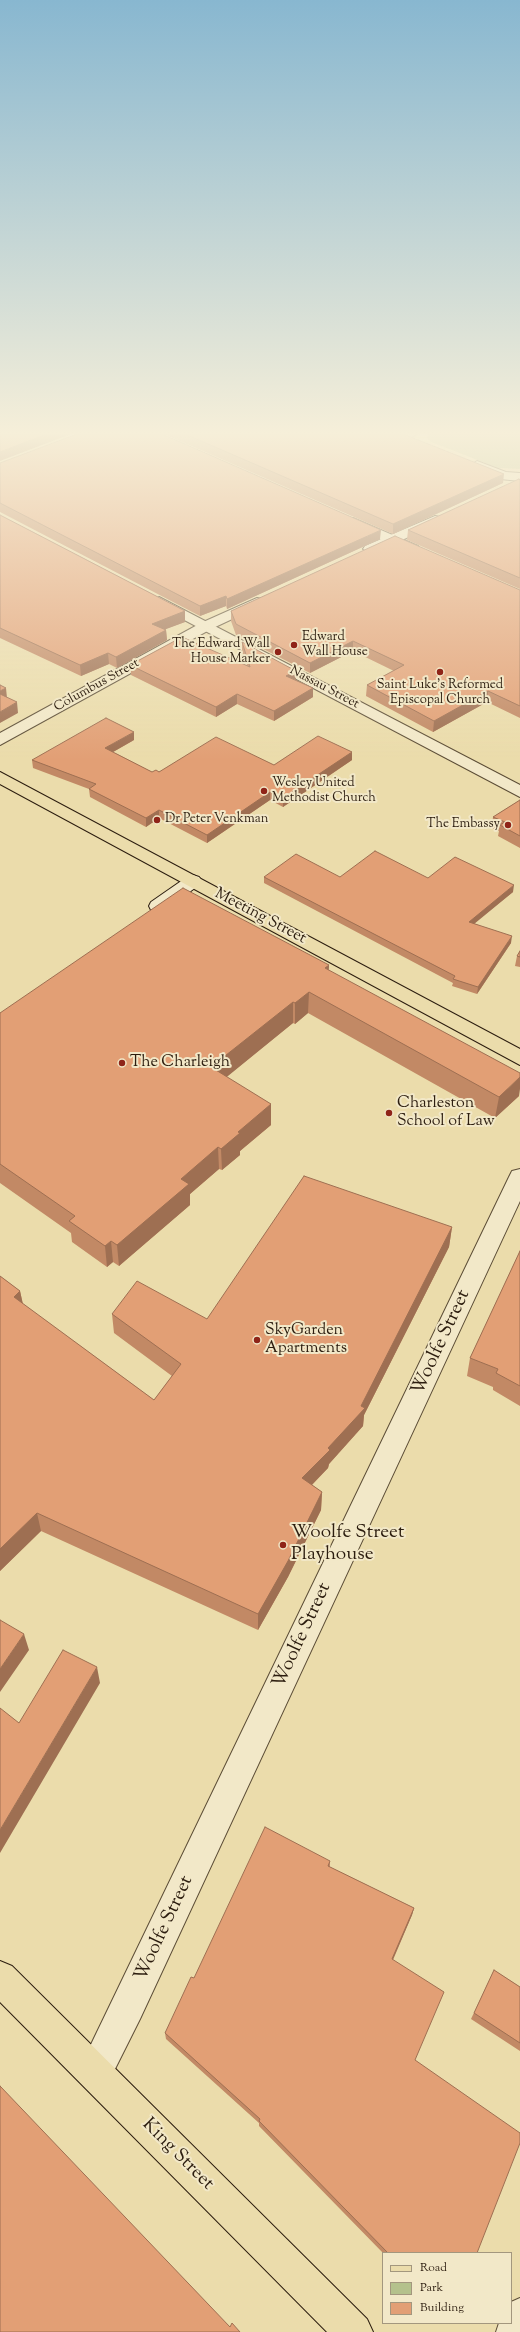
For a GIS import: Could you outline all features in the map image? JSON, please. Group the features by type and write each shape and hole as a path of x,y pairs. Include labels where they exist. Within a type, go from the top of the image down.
{"main road":[{"name":"Meeting Street","path":"0,777 520,1058"},
{"name":"King Street","path":"0,1978 354,2332"}],"street":[{"path":"355,557 386,543"},
{"path":"398,543 428,556"},
{"name":"Nassau Street","path":"148,595 520,792"},
{"name":"Columbus Street","path":"0,740 206,626 268,597"},
{"path":"144,916 193,881"},
{"name":"Woolfe Street","path":"95,2073 520,1177"},
{"path":"514,2332 520,2317"}],"building":[{"path":"0,543 54,543 185,611 152,624 166,630 116,657 108,653 80,665 0,628"},
{"path":"77,543 352,543 227,599 226,596 200,606"},
{"path":"380,543 411,543 520,590 520,706 488,691 434,721 367,685 404,665 353,641 310,663 236,624 231,611"},
{"path":"438,543 520,543 520,578"},
{"path":"182,637 250,667 242,642 296,671 286,676 313,688 274,711 237,694 216,707 130,665"},
{"path":"0,685 6,688 0,691"},
{"path":"0,694 17,702 0,712"},
{"path":"106,718 134,732 105,748 152,772 156,770 159,772 216,737 274,765 318,736 352,752 283,798 270,792 207,835 159,810 146,818 89,789 96,784 32,760"},
{"path":"520,800 520,836 500,825 505,822 493,817"},
{"path":"375,851 428,878 455,857 514,885 469,922 512,936 478,987 453,979 455,976 264,877 296,854 340,877"},
{"name":"The Charleigh","path":"183,888 329,965 325,968 520,1073 520,1077 499,1097 309,992 295,1003 293,1002 211,1067 271,1104 238,1132 240,1133 221,1149 218,1147 181,1179 189,1184 117,1245 111,1241 105,1246 69,1221 75,1216 0,1164 0,1013"},
{"path":"304,1176 452,1227 361,1406 365,1408 328,1448 330,1450 302,1478 322,1492 288,1561 258,1614 37,1513 0,1549 0,1276 20,1291 14,1297 154,1400 181,1364 112,1314 137,1281 207,1319"},
{"path":"520,1251 520,1386 496,1373 498,1369 470,1358"},
{"path":"0,1620 24,1634 0,1669"},
{"path":"63,1650 97,1667 0,1830 0,1708 19,1723"},
{"path":"265,1827 330,1861 328,1866 414,1908 392,1959 444,1992 415,2060 520,2133 520,2143 477,2252 387,2252 259,2121 260,2119 165,2033 191,1977 194,1978"},
{"path":"494,1970 520,1987 520,2043 474,2013"},
{"path":"0,2086 230,2327 232,2323 240,2332 0,2332"}],"place":[{"name":"Edward Wall House","path":"294,645"},
{"name":"The Edward Wall House Marker","path":"278,652"},
{"name":"Saint Luke's Reformed Episcopal Church","path":"440,672"},
{"name":"Wesley United Methodist Church","path":"264,791"},
{"name":"Dr Peter Venkman","path":"157,820"},
{"name":"The Embassy","path":"508,825"},
{"name":"The Charleigh","path":"122,1063"},
{"name":"Charleston School of Law","path":"389,1113"},
{"name":"SkyGarden Apartments","path":"257,1340"},
{"name":"Woolfe Street Playhouse","path":"283,1545"}]}
